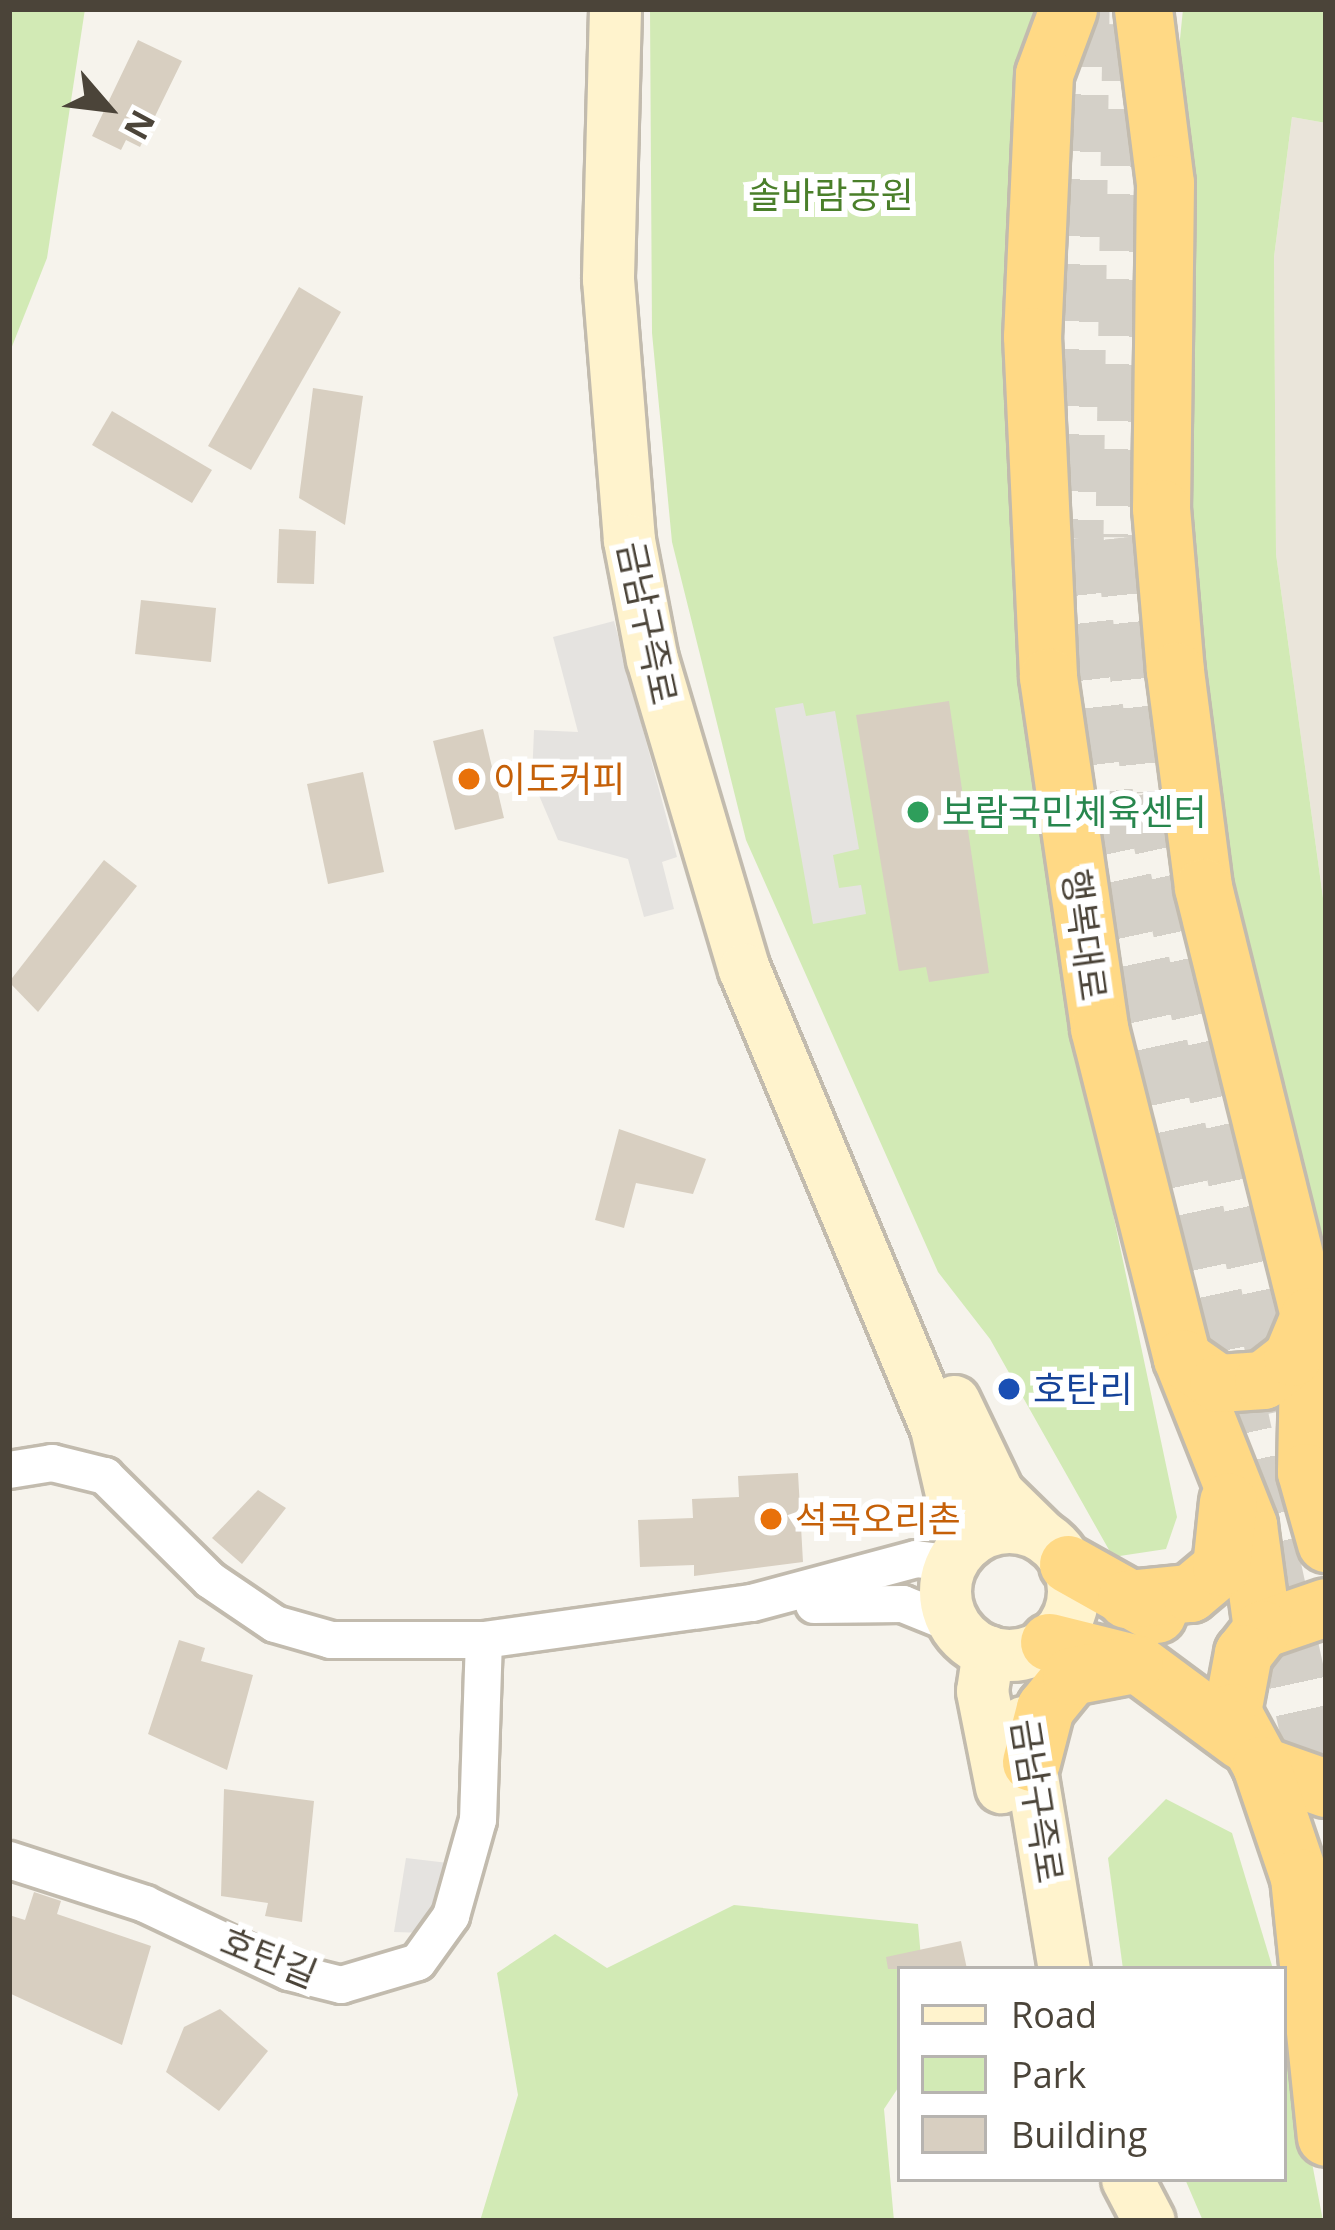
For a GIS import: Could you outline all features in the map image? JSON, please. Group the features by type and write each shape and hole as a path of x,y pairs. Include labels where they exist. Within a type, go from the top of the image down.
{"highway":[{"name":"행복대로","path":"1068,9 1044,74 1032,336 1048,677 1099,1028 1183,1358 1248,1525 1262,1629"},
{"path":"1143,9 1165,183 1161,508 1203,887 1309,1316 1326,1428"},
{"path":"1183,1358 1218,1383 1263,1380 1292,1357 1309,1316"},
{"path":"1309,1316 1306,1472 1326,1543"},
{"path":"1126,1599 1190,1593 1221,1567 1225,1461"},
{"path":"1054,1549 1126,1599 1262,1629 1326,1607"},
{"path":"1262,1629 1233,1682 1251,1753 1299,1877 1323,2096"},
{"path":"1049,1642 1138,1664 1251,1753 1326,1788"},
{"path":"1030,1762 1046,1708 1071,1676 1138,1664"}],"main road":[{"name":"금남구즉로","path":"615,9 608,279 629,540 652,659 744,969 848,1204 858,1259 936,1428 957,1555"},
{"name":"금남구즉로","path":"848,1204 879,1226 998,1493 1054,1549"},
{"path":"1000,1527 1054,1549 1072,1606 1049,1642 971,1638 957,1555 1000,1527"},
{"name":"금남구즉로","path":"971,1638 1039,1966"},
{"name":"금남구즉로","path":"1049,1642 1024,1666 1030,1762 1064,1966"},
{"path":"1129,2182 1149,2221"}],"street":[{"path":"9,1470 52,1463 105,1476 166,1542 274,1624 332,1640 484,1640 752,1603 916,1559 957,1555"},
{"path":"752,1603 903,1604 971,1638"},
{"name":"호탄길","path":"9,1860 145,1904 289,1972 341,1984 418,1962 451,1916 478,1820 484,1640"}],"shaded area":[{"path":"1292,117 1326,123 1326,920 1276,554 1274,257"},
{"path":"614,621 677,857 662,862 674,909 644,917 628,859 558,840 532,779 534,730 578,732 553,637"},
{"path":"803,703 806,716 835,711 859,849 833,855 839,888 861,885 866,914 813,924 775,708"},
{"path":"406,1858 448,1863 447,1898 426,1933 394,1932"}],"green space":[{"path":"9,9 85,9 47,258 9,354"},
{"name":"솔바람공원","path":"650,9 1040,9 1095,1128 1177,1517 1166,1549 1113,1557 990,1339 938,1272 746,840 672,542 652,333"},
{"path":"1183,9 1326,9 1326,123 1292,117 1274,257 1276,554 1326,920 1326,1340 1195,713 1173,109"},
{"path":"1166,1799 1232,1833 1272,1966 1123,1966 1108,1858"},
{"path":"734,1905 918,1924 922,1966 897,1966 897,2090 884,2109 894,2221 480,2221 518,2095 497,1973 555,1934 607,1968"},
{"path":"1287,2030 1323,2221 1203,2221 1186,2182 1287,2182"}],"building":[{"path":"138,40 182,61 140,147 126,140 121,150 92,136"},
{"path":"299,287 341,312 251,470 208,446"},
{"path":"313,388 363,396 345,525 299,498"},
{"path":"112,411 212,470 192,503 92,445"},
{"path":"279,529 316,531 314,584 277,583"},
{"path":"141,600 216,608 211,662 135,654"},
{"name":"보람국민체육센터","path":"949,701 989,973 929,982 926,967 899,971 856,715"},
{"name":"이도커피","path":"483,729 504,818 455,830 433,741"},
{"path":"363,772 384,872 328,884 307,784"},
{"path":"104,860 137,886 38,1012 9,982"},
{"path":"619,1129 706,1159 693,1194 636,1183 624,1228 595,1220"},
{"path":"798,1473 803,1562 694,1576 694,1565 640,1567 638,1520 693,1518 692,1499 739,1497 738,1476"},
{"path":"258,1490 286,1508 242,1564 212,1538"},
{"path":"179,1640 205,1648 201,1661 253,1675 227,1770 148,1734"},
{"path":"224,1789 314,1801 302,1922 265,1916 268,1903 221,1896"},
{"path":"34,1892 61,1901 57,1914 151,1946 122,2045 9,1993 9,1915 25,1920"},
{"path":"961,1941 966,1966 888,1969 886,1957"},
{"path":"220,2009 268,2051 219,2111 166,2072 184,2027"}],"tunnel":[{"path":"1081,9 1075,538 1105,796 1326,1811"},
{"path":"1131,24 1124,537 1151,792 1287,1409"}],"place":[{"name":"이도커피","path":"469,779"},
{"name":"보람국민체육센터","path":"918,812"},
{"name":"호탄리","path":"1009,1389"},
{"name":"석곡오리촌","path":"771,1519"}]}
